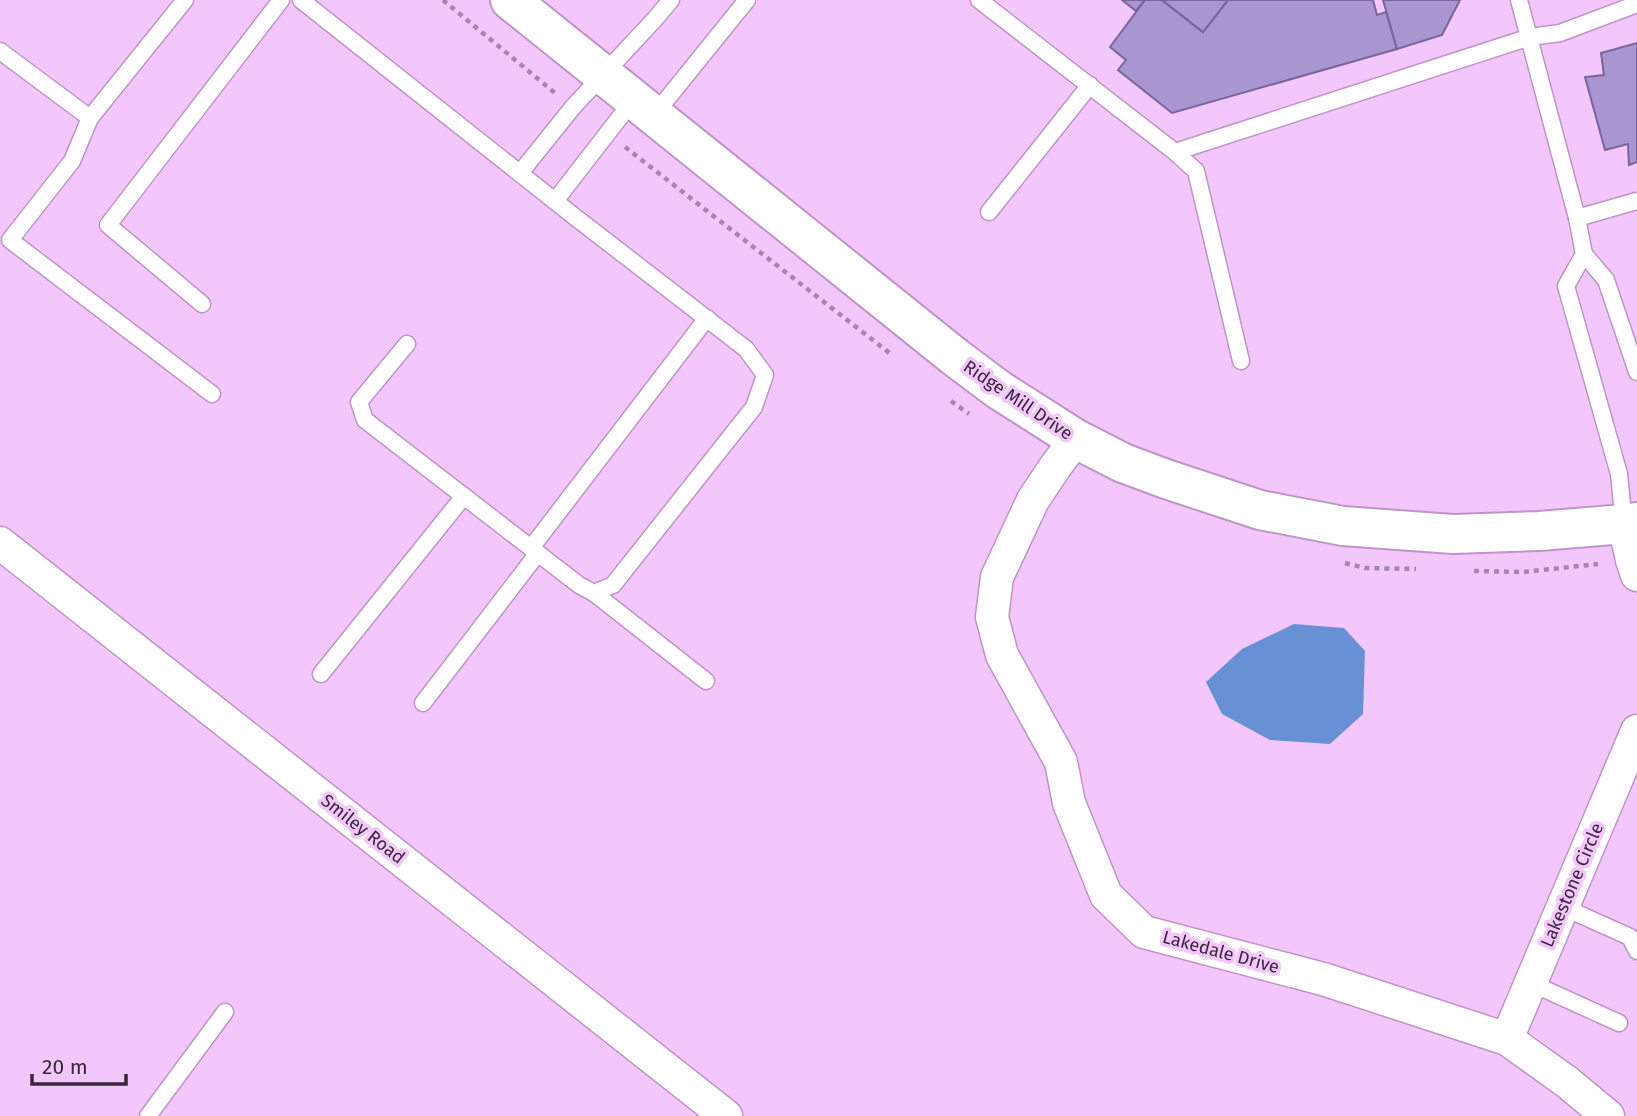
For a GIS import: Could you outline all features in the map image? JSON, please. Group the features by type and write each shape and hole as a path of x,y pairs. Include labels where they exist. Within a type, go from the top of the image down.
{"main road":[{"name":"Ridge Mill Drive","path":"510,0 955,357 999,390 1076,439 1123,463 1260,510 1343,526 1453,534 1539,531 1630,523"}],"street":[{"name":"Lakedale Drive","path":"1076,439 1033,500 996,577 992,617 1002,655 1061,762 1069,803 1106,895 1144,932 1323,979 1507,1039 1567,1082 1608,1116"},
{"path":"1630,523 1632,561 1637,575"},
{"name":"Smiley Road","path":"0,543 726,1116"},
{"name":"Lakestone Circle","path":"1507,1039 1637,731"}],"lane":[{"path":"185,0 90,118 72,160 10,240 212,394"},
{"path":"202,304 108,225 281,0"},
{"path":"300,0 746,349 765,375 754,407 612,585 594,593"},
{"path":"520,173 573,107 671,0"},
{"path":"555,201 747,0"},
{"path":"979,0 1196,171 1241,361"},
{"path":"1519,0 1577,218 1584,254 1606,280 1637,372"},
{"path":"1175,152 1530,37 1560,33 1637,4"},
{"path":"0,51 90,118"},
{"path":"989,212 1090,86"},
{"path":"1577,218 1637,201"},
{"path":"1584,254 1566,286 1619,474 1630,523"},
{"path":"423,703 707,318"},
{"path":"407,344 359,402 365,421 706,681"},
{"path":"321,674 464,496"},
{"path":"1563,907 1634,941"},
{"path":"1531,983 1619,1023"},
{"path":"148,1116 225,1012"}],"water":[{"path":"1294,624 1344,628 1365,651 1363,714 1330,744 1270,740 1222,714 1206,682 1242,649"}],"building":[{"path":"1122,0 1145,0 1136,11"},
{"path":"1145,0 1162,0 1203,32 1228,0 1373,0 1377,15 1386,12 1397,49 1172,113 1118,70 1126,60 1110,47"},
{"path":"1162,0 1228,0 1203,32"},
{"path":"1383,0 1460,0 1442,35 1397,49"},
{"path":"1637,43 1637,162 1629,165 1628,144 1605,150 1585,77 1604,75 1601,53"}]}
